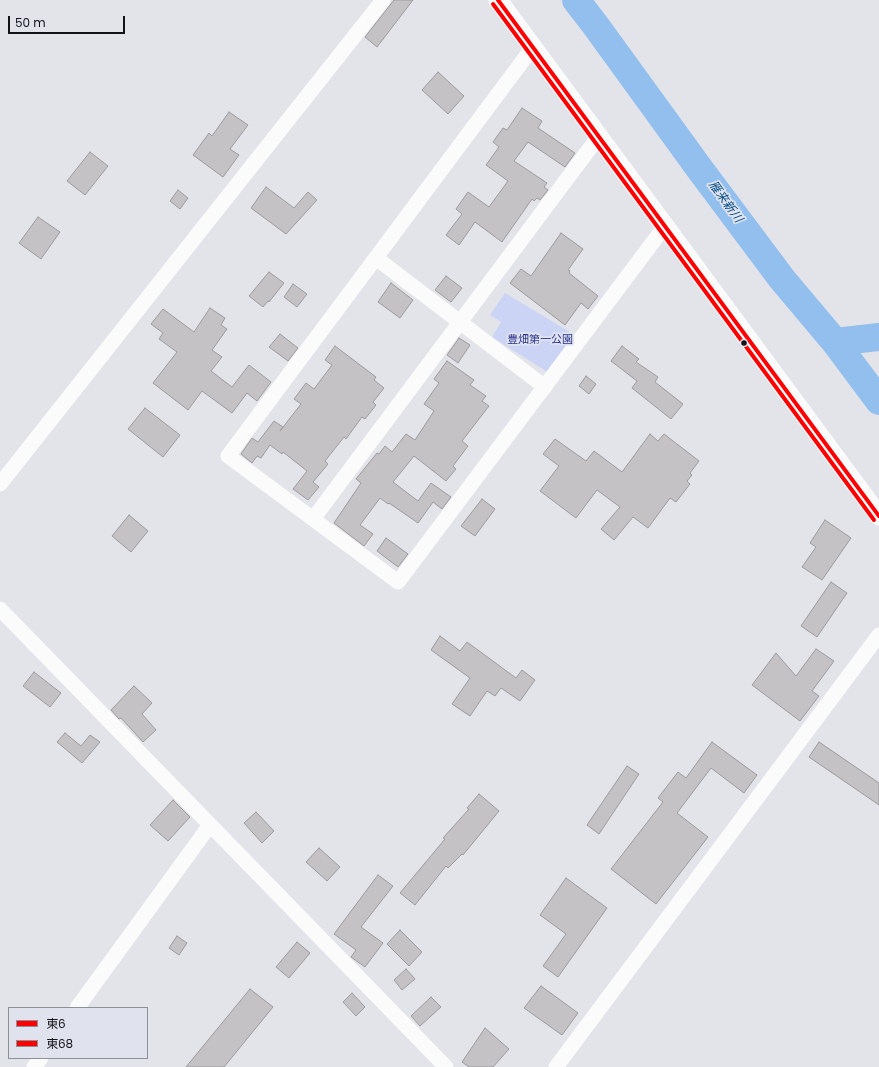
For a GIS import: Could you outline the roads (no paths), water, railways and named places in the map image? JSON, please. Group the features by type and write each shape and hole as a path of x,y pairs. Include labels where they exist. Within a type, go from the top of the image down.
{"street":[{"path":"0,484 383,0"},
{"path":"498,0 879,516"},
{"path":"533,47 228,456 398,582 665,226"},
{"path":"313,519 599,136"},
{"path":"376,258 545,387"},
{"path":"0,609 446,1067"},
{"path":"556,1067 879,635"},
{"path":"78,1007 210,825"},
{"path":"34,1067 40,1059"}],"waterway":[{"name":"雁来新川","path":"576,0 782,279 835,342 879,401"},
{"path":"835,342 879,337"}],"park label":[{"name":"豊畑第一公園","path":"540,340"}]}
